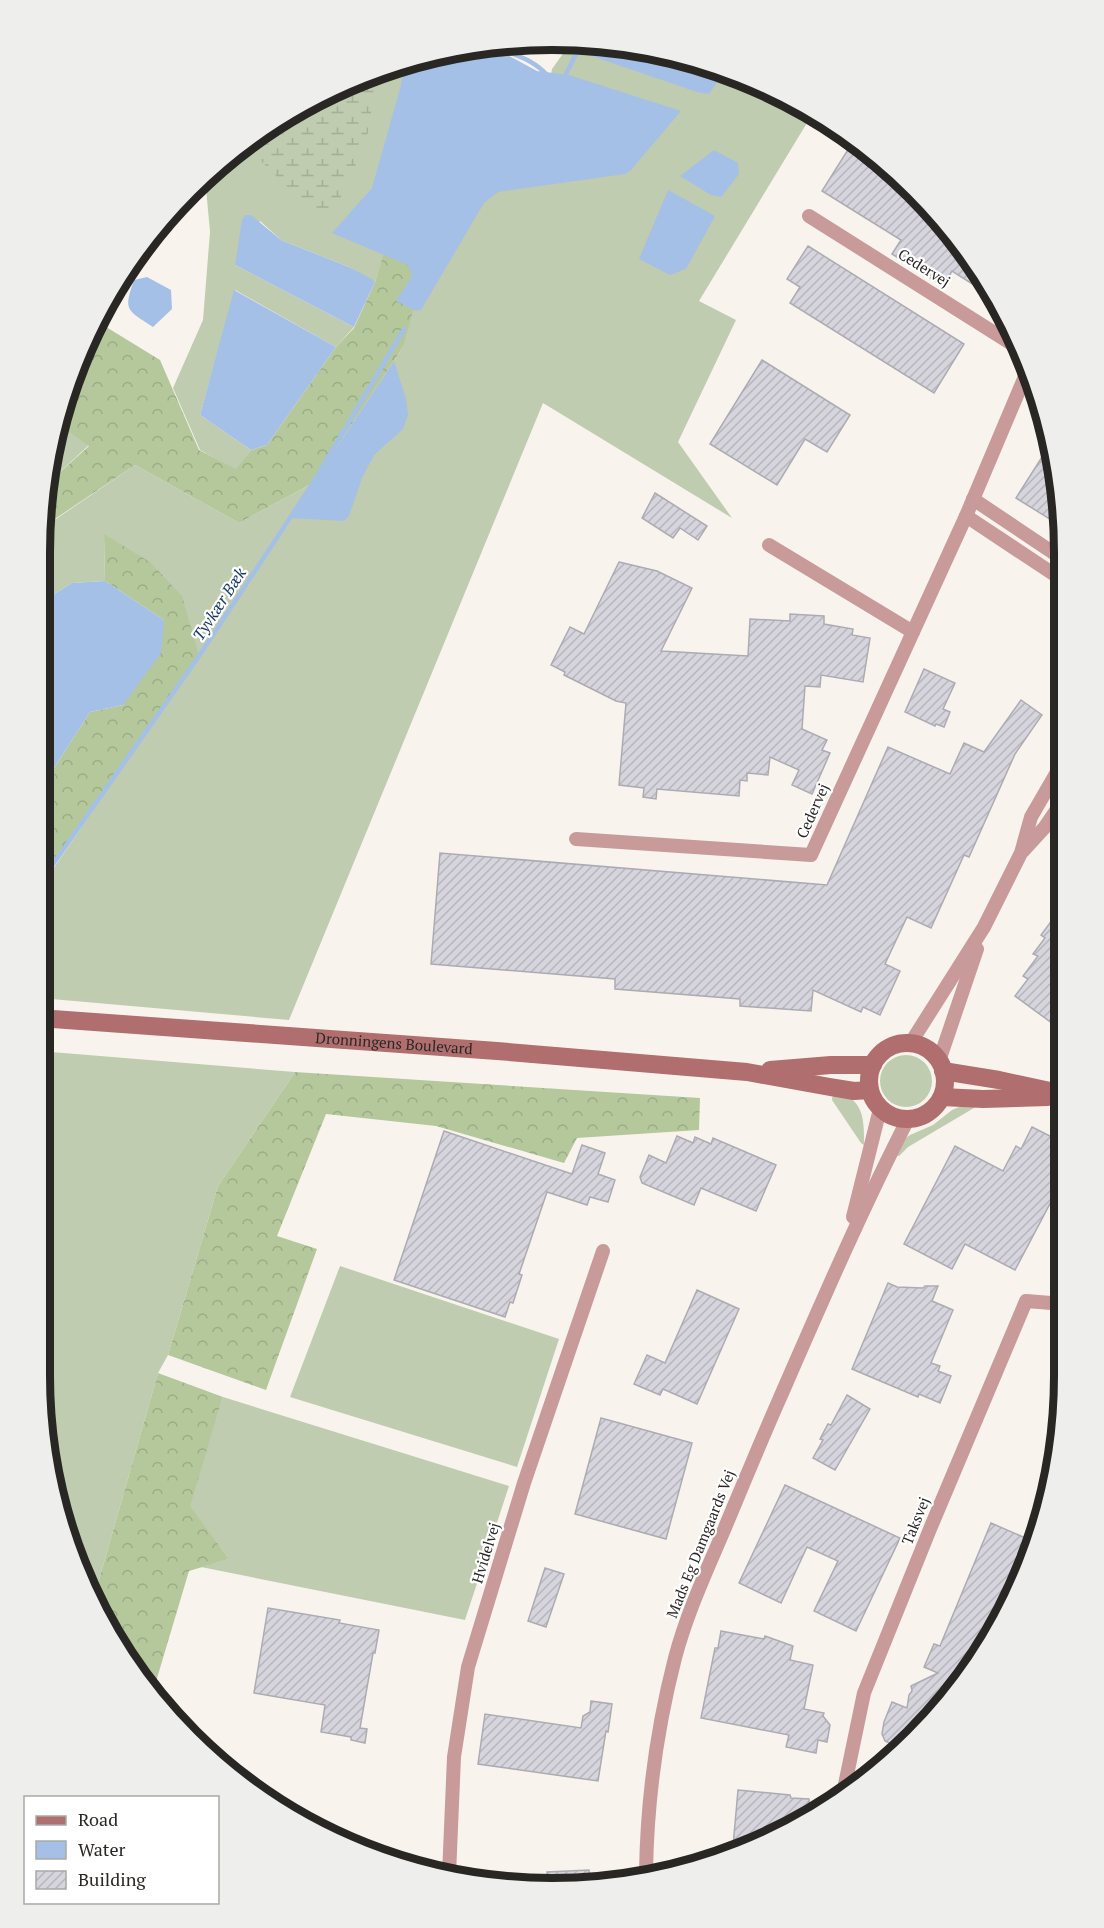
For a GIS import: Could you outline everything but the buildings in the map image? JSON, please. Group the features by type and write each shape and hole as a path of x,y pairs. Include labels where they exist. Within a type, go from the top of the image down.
{"main road":[{"name":"Dronningens Boulevard","path":"50,1019 497,1051 747,1072 854,1091 870,1090"},
{"path":"910,1044 927,1049 941,1066 945,1084 942,1097 933,1109 922,1116 908,1119 893,1117 880,1109 870,1090 869,1077 873,1065 882,1053 895,1045 910,1044"},
{"name":"Dronningens Boulevard","path":"747,1072 831,1065 873,1065"},
{"path":"941,1066 1054,1093"},
{"path":"942,1097 998,1099 1054,1096"}],"street":[{"name":"Cedervej","path":"809,216 1008,341"},
{"name":"Cedervej","path":"576,839 812,855 966,516 1024,379"},
{"path":"973,499 1054,553"},
{"path":"966,516 1054,574"},
{"path":"769,545 913,632"},
{"path":"910,1044 984,927 1022,853 1031,817 1054,777"},
{"path":"1022,853 1054,814"},
{"path":"941,1066 984,927"},
{"name":"Mads Eg Damgaards Vej","path":"847,1244 880,1109"},
{"name":"Mads Eg Damgaards Vej","path":"646,1870 646,1832 651,1780 662,1714 675,1656 693,1602 847,1244 908,1119"},
{"name":"Hvidelvej","path":"449,1868 454,1757 468,1667 524,1483 603,1251"},
{"name":"Taksvej","path":"845,1784 864,1693 1026,1301 1054,1303"}],"green space":[{"path":"565,50 650,59 714,76 774,101 809,120 699,301 736,320 678,442 732,518 543,403 289,1020 50,999 50,873 199,656 104,534 105,581 72,583 50,597 51,523 135,465 239,523 313,483 403,347 386,250 375,282 349,267 281,240 260,221 235,265 354,327 336,347 235,290 200,415 251,450 236,470 200,450 173,388 203,320 210,232 206,188 246,153 273,134 330,101 390,76 472,56 549,84 552,69"},
{"path":"376,82 366,143 327,226 253,153 257,145 301,117 330,101"},
{"path":"385,250 425,268 403,347 313,483 239,523 135,465 51,522 56,476 89,446 65,429 76,390 104,325 160,360 199,450 236,469 251,450 267,445 336,347 354,328 375,282"},
{"path":"65,429 89,445 56,476"},
{"path":"104,534 150,562 182,596 199,656 50,867 50,774 90,712 123,705 164,620 105,581"},
{"path":"50,1052 295,1072 218,1186 168,1355 158,1373 97,1588 76,1538 67,1506 59,1474 51,1409"},
{"path":"906,1055 916,1057 924,1063 930,1071 932,1081 930,1091 924,1099 916,1105 906,1107 896,1105 888,1099 882,1091 880,1081 882,1071 888,1063 896,1057"},
{"path":"295,1072 700,1098 699,1130 577,1138 564,1163 436,1126 326,1114 277,1236 317,1249 266,1390 168,1355 218,1186"},
{"path":"833,1092 851,1099 859,1108 863,1120 864,1145 832,1100"},
{"path":"979,1105 908,1147 899,1156 894,1155 901,1141 933,1125 952,1110"},
{"path":"340,1266 559,1339 517,1467 290,1397"},
{"path":"158,1373 223,1397 190,1506 229,1559 189,1571 155,1685 117,1627 97,1588"},
{"path":"223,1397 509,1486 465,1620 201,1567 229,1559 189,1506"}],"water":[{"path":"576,51 650,59 720,78 709,94 697,92"},
{"path":"503,52 537,71 569,75 681,111 631,170 625,174 498,192 484,203 421,310 416,311 396,301 412,276 408,265 332,233 372,188 403,72 454,59"},
{"path":"714,150 738,163 739,174 721,197 711,195 680,176"},
{"path":"668,190 715,216 686,269 670,275 639,259"},
{"path":"245,215 251,215 281,240 349,267 375,282 354,327 235,265 242,220"},
{"path":"147,277 171,290 172,309 153,327 133,313 128,304 134,280"},
{"path":"234,290 336,347 267,445 251,450 200,415"},
{"path":"394,361 406,399 408,415 403,429 374,455 362,478 349,516 344,521 290,518"},
{"path":"105,581 164,620 161,653 123,705 90,712 50,774 50,597 72,583"}],"waterway":[{"name":"Tyvkær Bæk","path":"564,78 578,51"},
{"path":"508,52 529,61 548,76"},
{"name":"Tyvkær Bæk","path":"50,869 199,656 313,483 404,329"}]}
